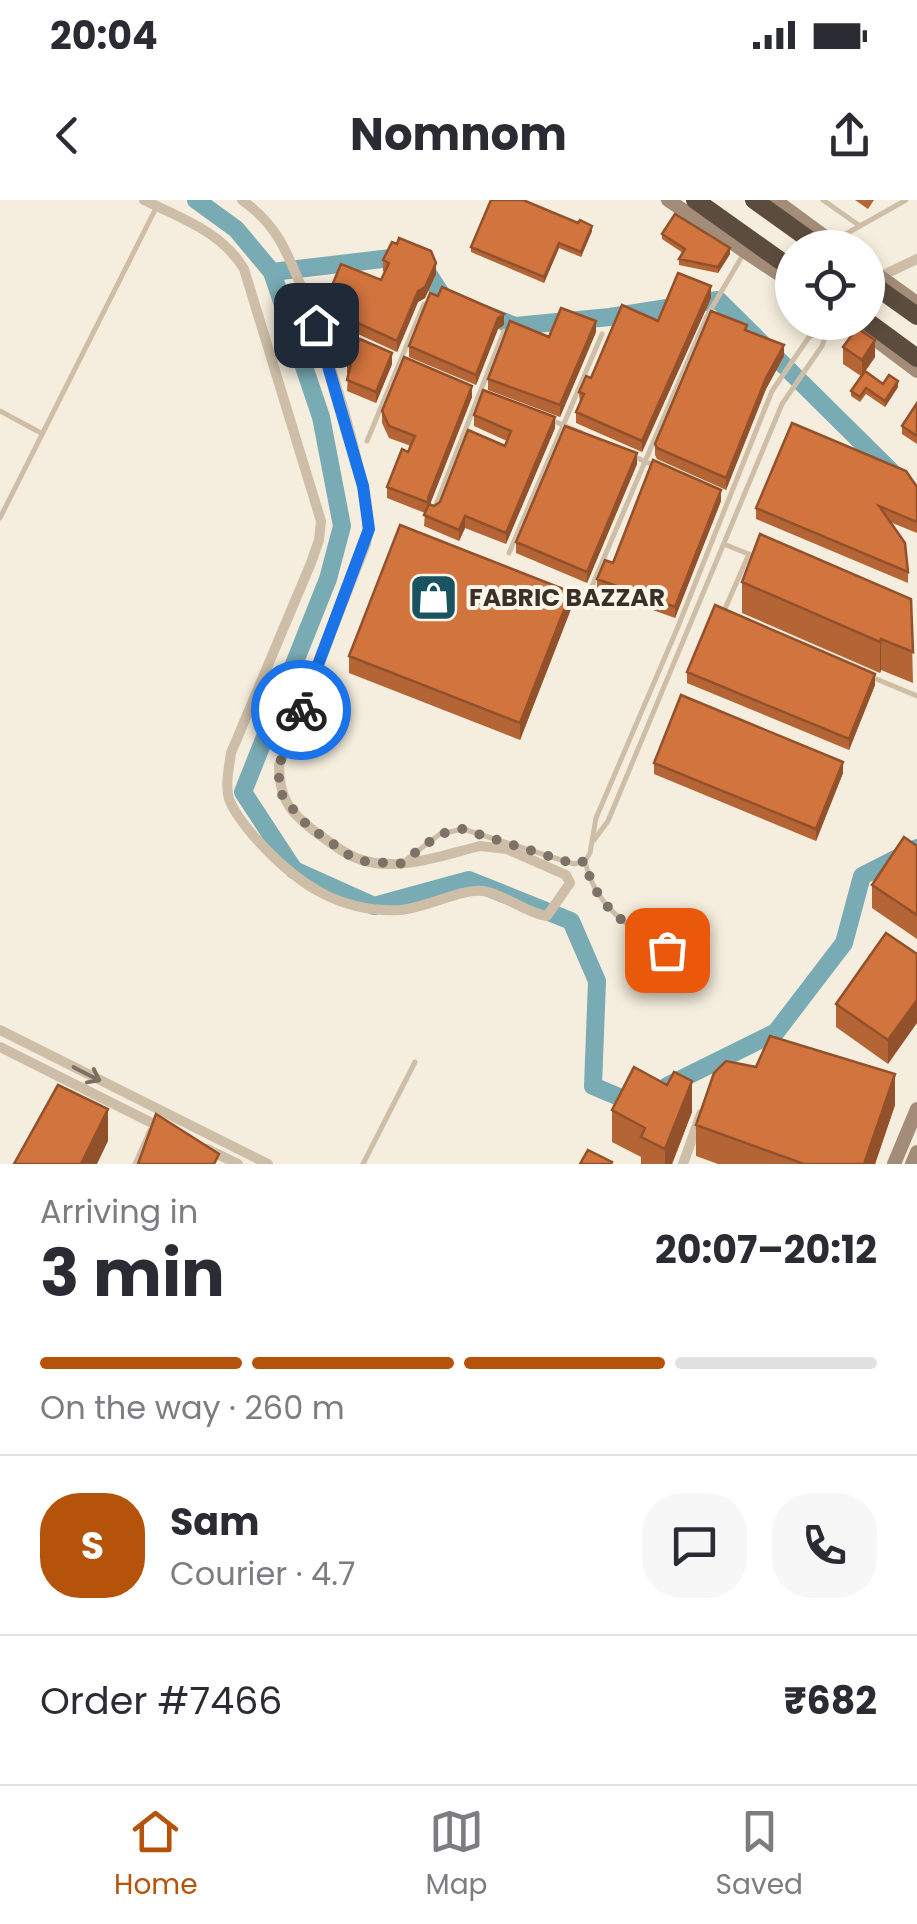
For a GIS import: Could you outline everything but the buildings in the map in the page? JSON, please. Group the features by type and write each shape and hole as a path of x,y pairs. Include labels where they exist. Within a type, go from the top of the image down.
{"highway":[{"path":"695,200 715,223 775,259"},
{"path":"754,200 804,230"},
{"path":"885,290 917,316"},
{"path":"885,334 917,358"}],"street":[{"path":"144,200 215,236 233,251 244,268 321,521 311,563 231,753 227,780 236,812 270,854 310,889 352,906 414,908 479,891 547,916 570,882 566,875 494,846 400,864 362,861 308,826 279,788 279,765 369,529 363,486 316,325 278,237 242,200"},
{"path":"668,200 715,223 745,252 775,271"},
{"path":"775,200 812,230"},
{"path":"885,272 917,259"},
{"path":"885,286 917,303"},
{"path":"876,340 917,371"},
{"path":"0,1030 267,1164"},
{"path":"0,1047 170,1132"},
{"path":"683,1164 708,1094"},
{"path":"894,1164 917,1109"},
{"path":"187,1140 238,1164"},
{"path":"912,1164 917,1152"}],"lane":[{"path":"823,200 860,226"},
{"path":"854,230 906,200"},
{"path":"0,518 156,206"},
{"path":"592,586 706,316 745,252"},
{"path":"367,441 424,304"},
{"path":"316,325 367,346"},
{"path":"434,511 504,331"},
{"path":"510,553 602,334"},
{"path":"667,950 610,910 594,891 585,861 596,818 777,381 807,340"},
{"path":"592,842 608,821 782,404 824,340"},
{"path":"384,354 401,361"},
{"path":"465,388 480,394"},
{"path":"0,410 42,433"},
{"path":"548,419 597,440"},
{"path":"629,454 662,468"},
{"path":"730,497 741,503"},
{"path":"724,544 766,562"},
{"path":"700,602 724,612 749,554"},
{"path":"864,674 917,696"},
{"path":"400,864 440,834 462,829 574,864 585,861"},
{"path":"363,1164 415,1062"},
{"path":"136,1164 153,1124"}],"waterway":[{"path":"196,200 236,229 272,272 321,417 342,526 328,579 243,792 294,870 374,906 469,880 571,921 597,981 593,1086 631,1102 639,1099"},
{"path":"272,272 416,255 445,300 456,304"},
{"path":"485,314 515,326 610,317 718,300 917,497"},
{"path":"667,1086 776,1032 844,943 862,876 917,848"}],"way so far":[{"path":"301,710 279,765 279,788 308,826 350,856 362,861 400,864 440,834 462,829 574,864 585,861 590,884 610,910 667,950"}],"place":[{"name":"FABRIC BAZZAR","path":"434,597"}],"route":[{"path":"301,710 369,529 363,486 316,325"}]}
